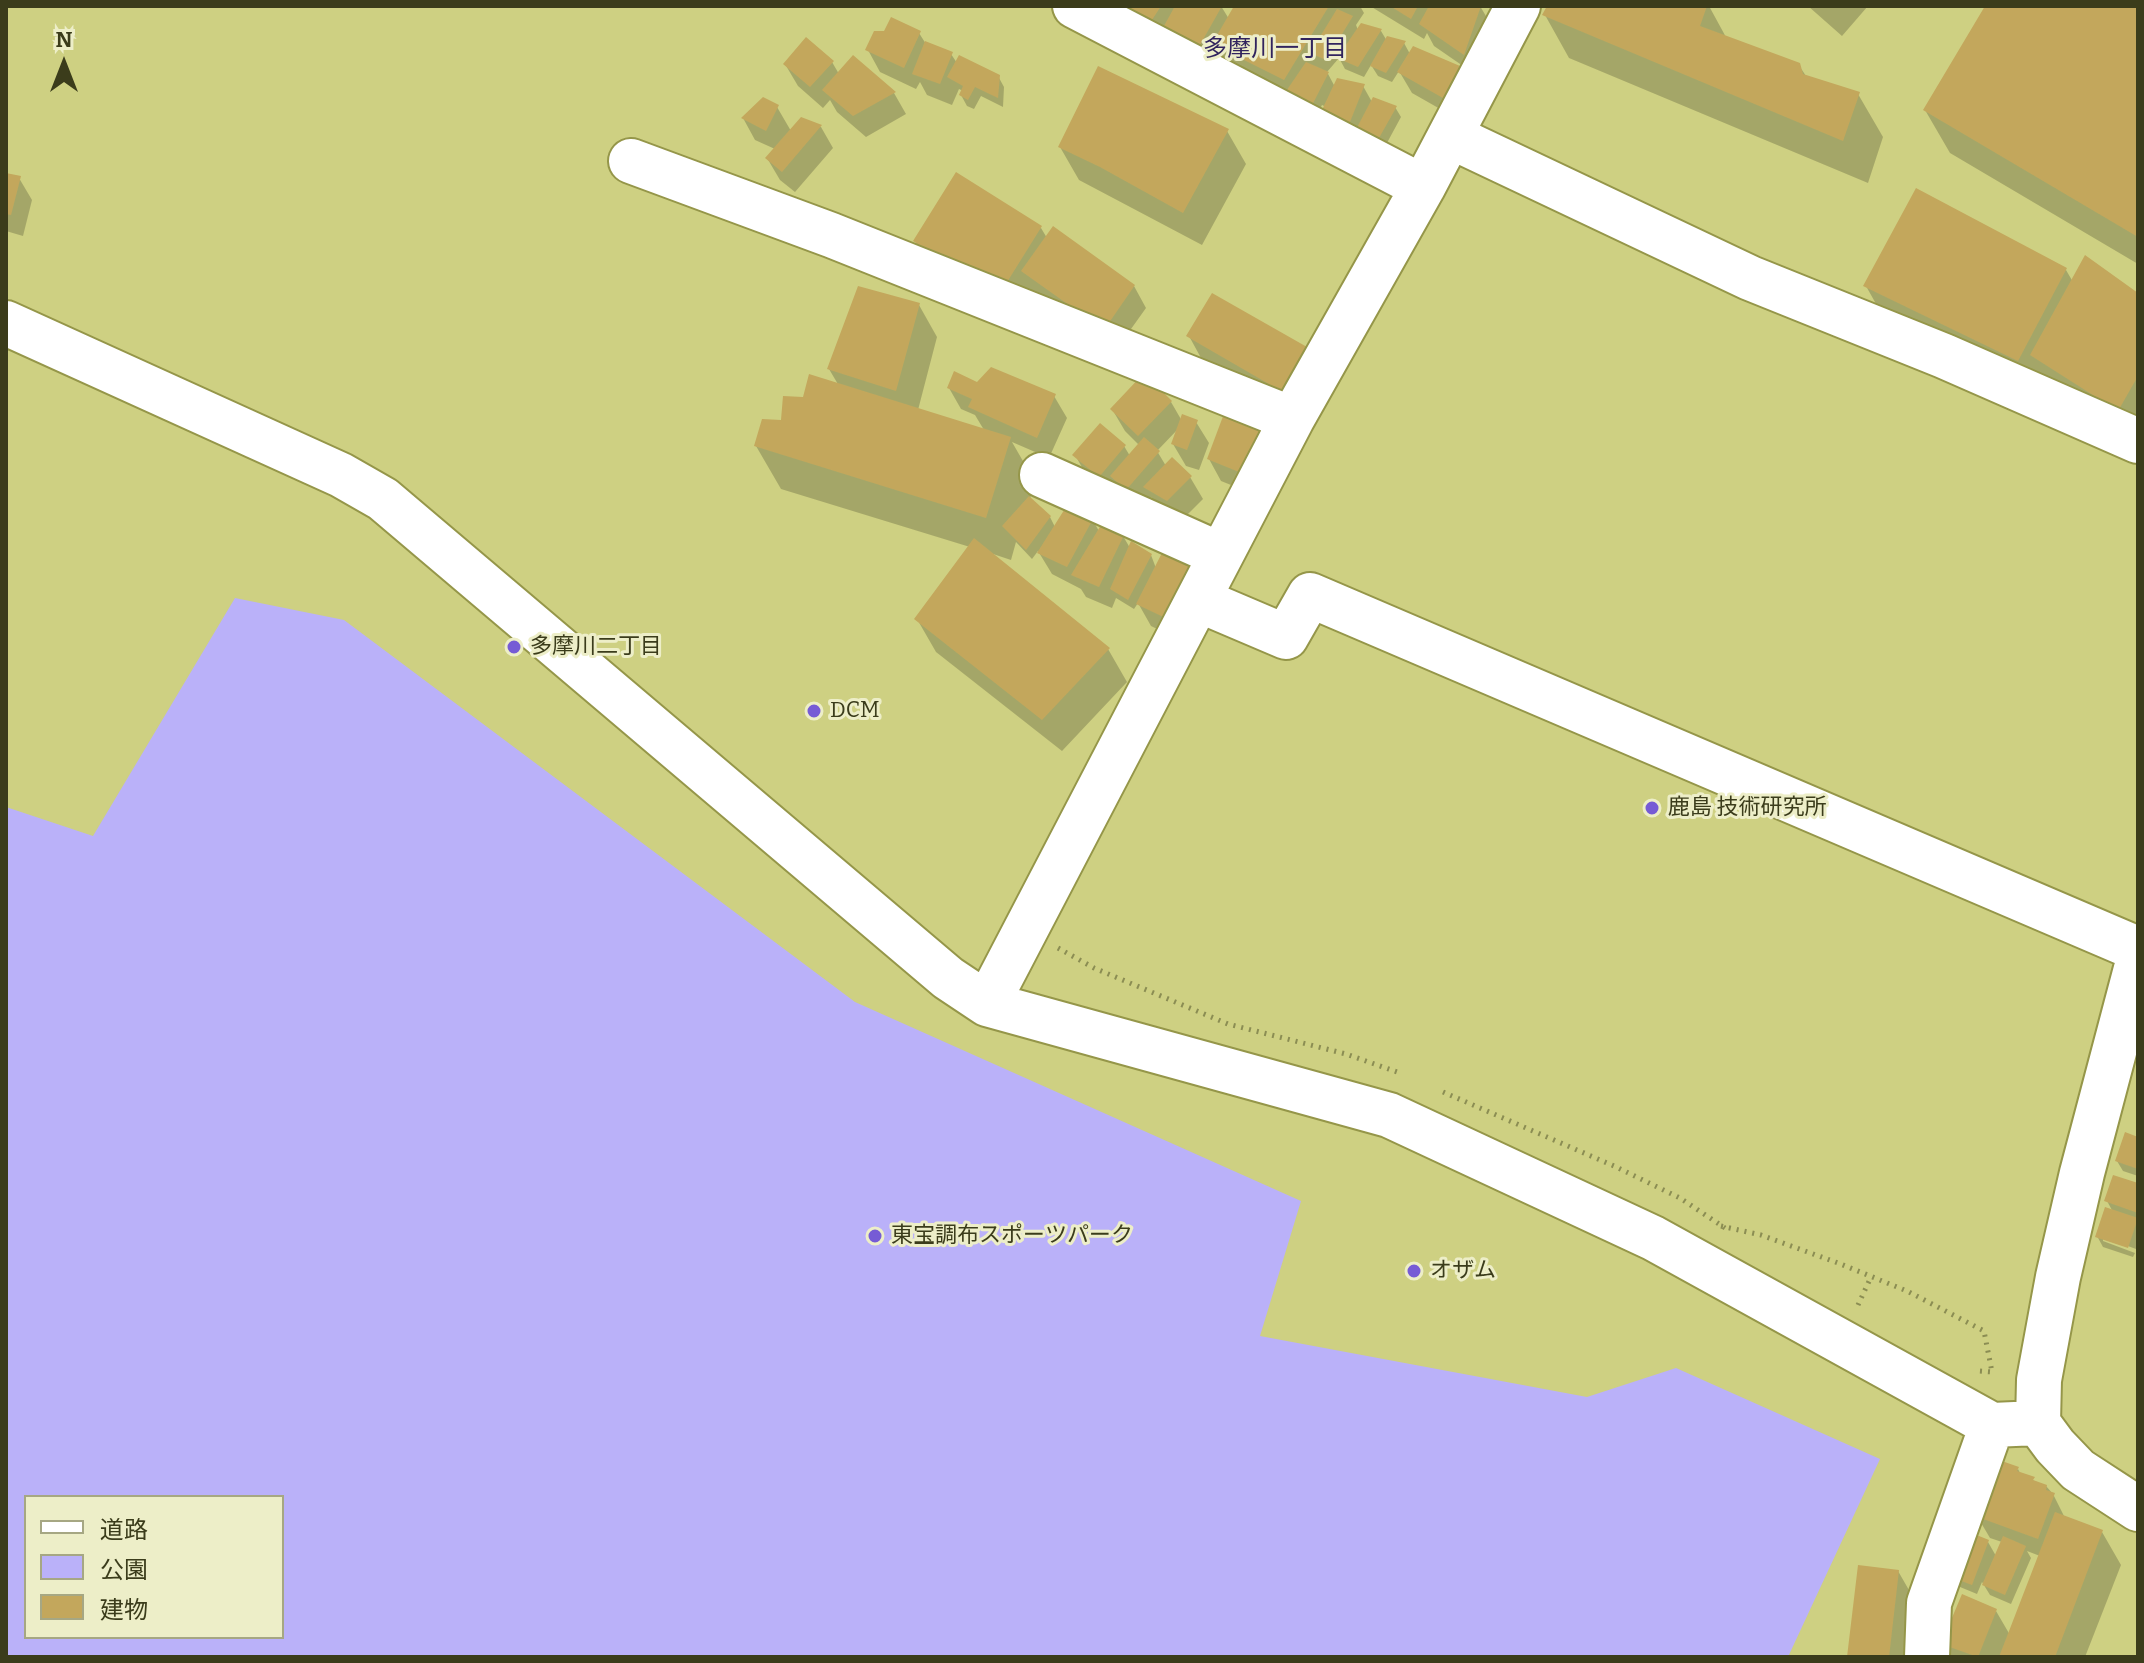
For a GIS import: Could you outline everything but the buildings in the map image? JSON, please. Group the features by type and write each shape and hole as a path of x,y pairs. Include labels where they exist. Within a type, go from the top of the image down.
{"street":[{"path":"1075,6 1423,187"},
{"path":"987,1004 1292,419 1423,187 1518,6"},
{"path":"1450,136 1750,278 1944,356 2138,441"},
{"path":"631,161 846,241 1292,419"},
{"path":"6,323 341,475 383,499 948,978 987,1004 1389,1115 1653,1238 1992,1425 2038,1423"},
{"path":"1042,475 1221,555"},
{"path":"1199,600 1286,637 1310,595 2138,949"},
{"path":"2138,961 2058,1277 2039,1380 2038,1423 2078,1470 2138,1509"},
{"path":"1927,1657 1929,1603 1992,1425"}],"path":[{"path":"1721,1226 1761,1235 1907,1291 1984,1331 1992,1372"},
{"path":"1857,1307 1871,1277"}],"green space":[{"path":"235,598 344,620 855,1002 1301,1201 1260,1336 1587,1397 1676,1368 1880,1459 1788,1657 6,1657 6,807 93,836"}],"place":[{"name":"多摩川二丁目","path":"514,647"},
{"name":"DCM","path":"814,711"},
{"name":"鹿島 技術研究所","path":"1652,808"},
{"name":"東宝調布スポーツパーク","path":"875,1236"},
{"name":"オザム","path":"1414,1271"}],"district":[{"name":"多摩川一丁目","path":"1275,49"}]}
